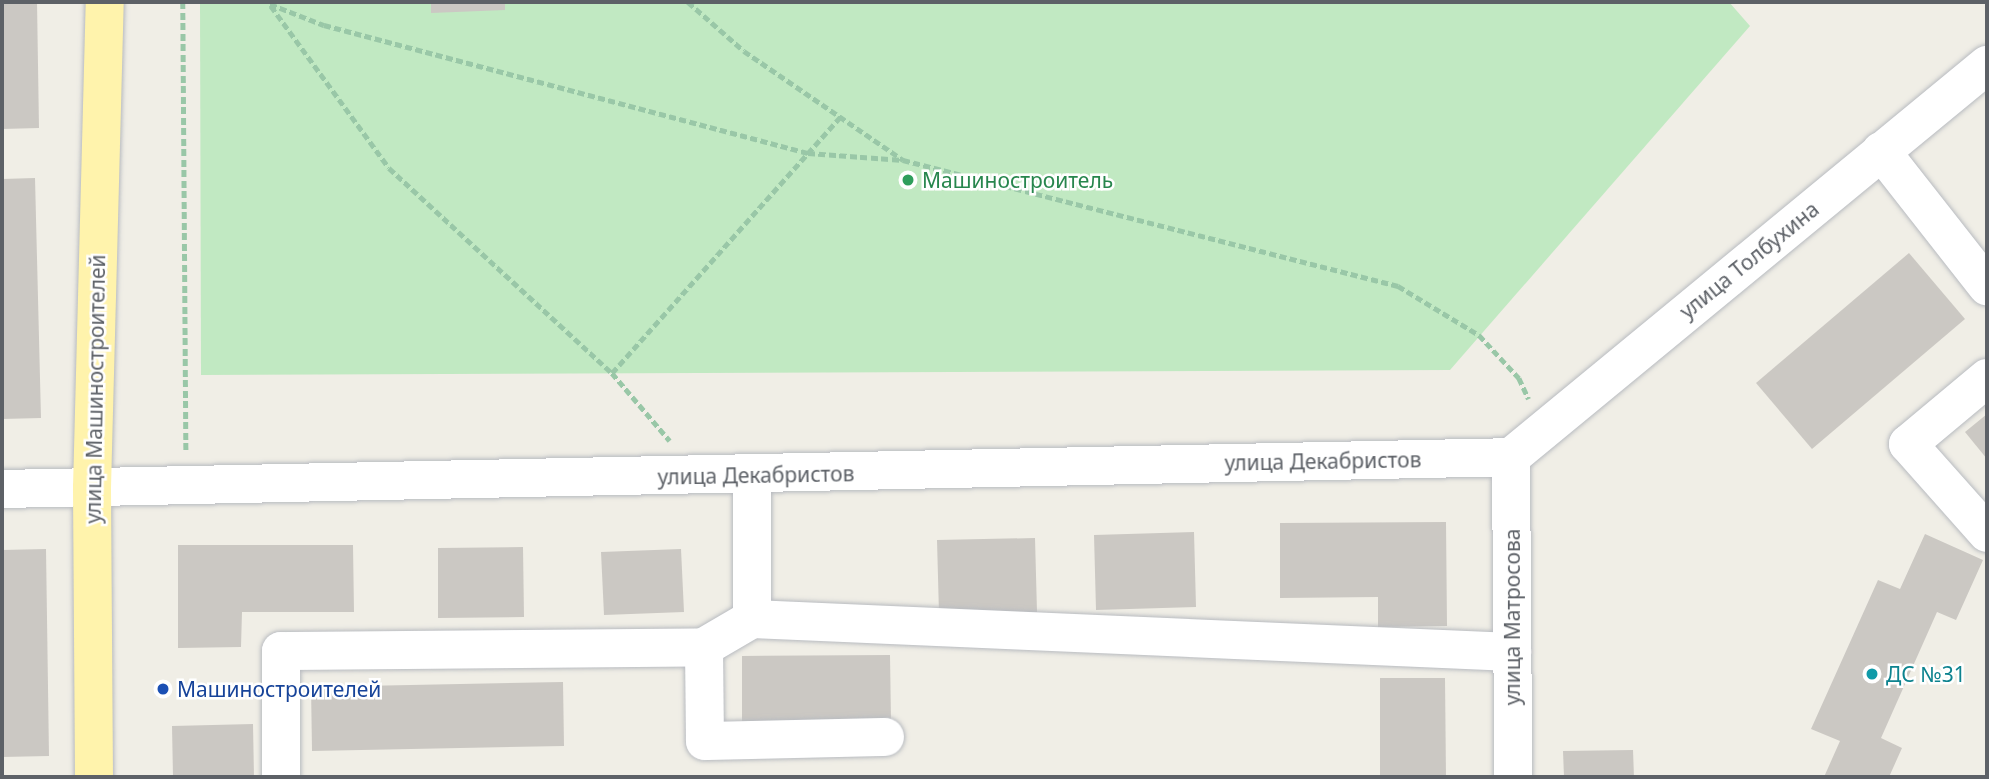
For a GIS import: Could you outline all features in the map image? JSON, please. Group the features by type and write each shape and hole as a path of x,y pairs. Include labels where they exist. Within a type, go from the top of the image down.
{"main road":[{"name":"улица Машиностроителей","path":"94,777 92,488 105,2"}],"street":[{"name":"улица Толбухина","path":"1511,457 1987,65"},
{"path":"1881,151 1987,286"},
{"path":"1987,378 1908,444 1987,533"},
{"name":"улица Декабристов","path":"2,489 186,488 1511,457"},
{"name":"улица Матросова","path":"1511,457 1513,777"},
{"path":"752,475 752,619"},
{"path":"281,777 281,651 704,647 752,619 1512,652"},
{"path":"704,647 705,741 886,737"}],"path":[{"path":"183,2 186,488"},
{"path":"688,2 744,51 903,160"},
{"path":"270,3 337,28 808,153 903,160 1398,286 1479,335 1519,378 1543,430"},
{"path":"270,3 389,168 612,373 701,476"},
{"path":"612,373 840,117"}],"green space":[{"name":"Машиностроитель","path":"200,2 1729,2 1750,26 1450,370 201,375"}],"building":[{"path":"2,2 37,2 39,128 2,129"},
{"path":"431,2 505,2 505,10 431,13"},
{"path":"35,178 41,418 2,419 2,179"},
{"path":"1909,253 1965,319 1812,449 1756,383"},
{"path":"1987,414 1987,459 1965,432"},
{"path":"1446,522 1447,626 1378,627 1378,597 1280,598 1280,523"},
{"path":"1194,532 1196,607 1096,610 1094,535"},
{"name":"ДС №31","path":"1925,534 1983,560 1956,620 1937,612 1881,738 1902,748 1889,777 1824,777 1840,741 1811,729 1878,580 1900,589"},
{"path":"1035,538 1037,612 939,614 937,540"},
{"path":"178,545 353,545 354,612 242,612 241,647 178,648"},
{"path":"523,547 524,617 438,618 438,548"},
{"path":"46,549 49,756 2,757 2,550"},
{"path":"681,549 684,612 604,615 601,552"},
{"path":"890,655 891,721 742,722 742,656"},
{"path":"1380,678 1445,678 1446,777 1380,777"},
{"path":"563,682 564,746 312,751 311,687"},
{"path":"253,724 254,777 173,777 172,726"},
{"path":"1633,750 1634,777 1564,777 1563,751"}],"place":[{"name":"Машиностроитель","path":"908,180"},
{"name":"ДС №31","path":"1872,674"},
{"name":"Машиностроителей","path":"163,689"}]}
